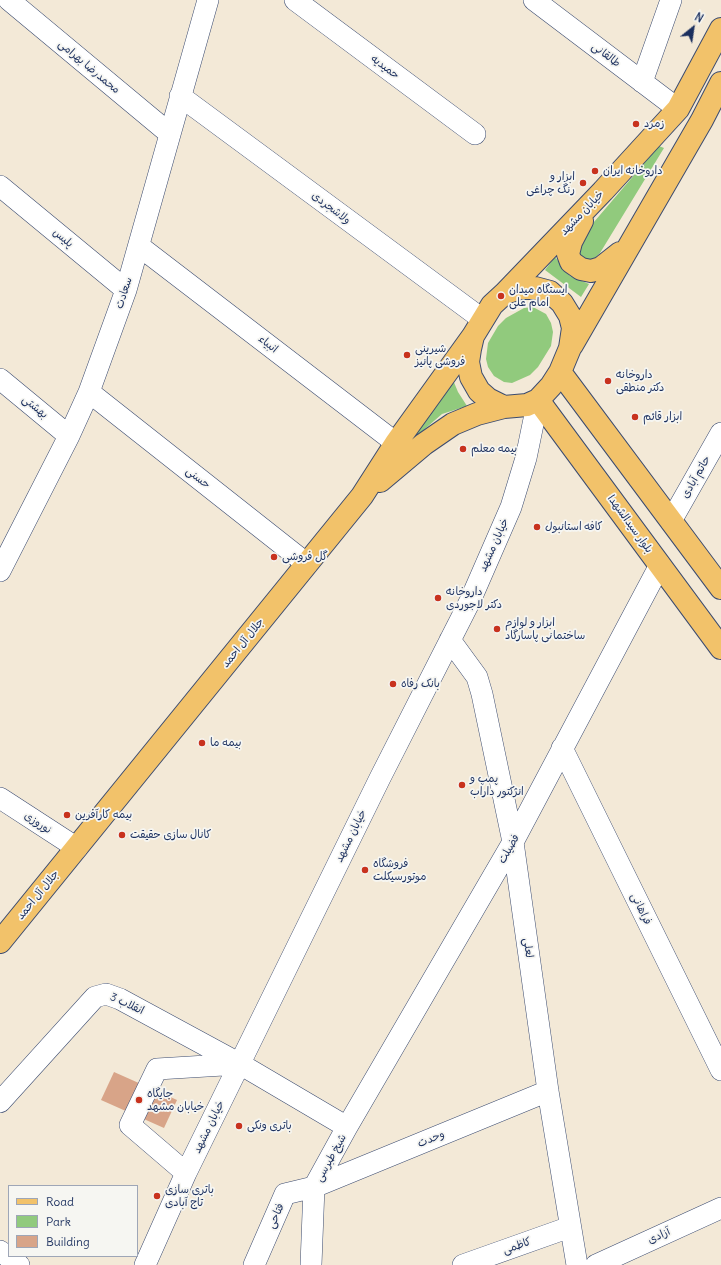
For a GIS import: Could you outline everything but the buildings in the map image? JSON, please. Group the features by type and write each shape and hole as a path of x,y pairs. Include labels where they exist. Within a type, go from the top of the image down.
{"main road":[{"name":"خیابان مشهد","path":"505,293 603,191 678,109 721,29"},
{"path":"362,496 424,444 453,424 477,414 504,407 527,405 538,400 551,386 560,372 570,348 627,246 702,120 721,83"},
{"path":"603,191 577,228 568,254 571,262 581,269 591,271 601,268 627,246"},
{"path":"504,407 488,399 479,390 471,377 468,362 477,327 492,305 505,293 520,288 535,288 550,292 562,303 570,316 573,328 570,348"},
{"name":"جلال آل احمد","path":"0,942 362,496 396,443 477,327"},
{"path":"560,372 721,588"},
{"name":"بلوار سیدالشهدا","path":"538,400 721,648"},
{"path":"591,472 619,451"}],"street":[{"name":"محمدرضا بهرامی","path":"9,0 170,134"},
{"name":"سعادت","path":"0,571 70,436 89,392 126,290 208,0"},
{"name":"حمیدیه","path":"295,0 475,134"},
{"name":"طالقانی","path":"534,0 678,109"},
{"path":"642,82 671,0"},
{"name":"ولاشجردی","path":"180,96 477,327"},
{"name":"پلیس","path":"0,186 126,290"},
{"name":"انبیاء","path":"139,246 396,443"},
{"name":"بهشتی","path":"0,379 70,436"},
{"name":"حسنی","path":"89,392 307,564"},
{"name":"خیابان مشهد","path":"145,1265 186,1174 380,778 470,601 511,507 526,458 538,400"},
{"name":"حاتم آبادی","path":"671,521 721,433"},
{"name":"فضیلت","path":"347,1127 513,842 660,565"},
{"name":"لعلی","path":"450,640 477,678 482,694 513,842 548,1091 577,1265"},
{"name":"فراهانی","path":"562,748 721,1070"},
{"name":"نوروزی","path":"0,798 76,848"},
{"name":"انقلاب 3","path":"0,1102 95,997 106,994 120,999 240,1064"},
{"path":"186,1174 130,1125 157,1069 240,1064"},
{"name":"شیخ طبرسی","path":"240,1064 347,1127 314,1187 311,1265"},
{"name":"وحدت","path":"314,1187 548,1091"},
{"name":"فتاحی","path":"254,1265 285,1194 314,1187"},
{"name":"آزادی","path":"596,1265 721,1208"},
{"name":"کاظمی","path":"463,1265 570,1228"},
{"path":"8,1257 19,1265"}],"green space":[{"path":"659,146 664,148 600,253 592,261 582,260 577,254 582,236"},
{"path":"555,257 570,276 589,284 581,297 545,270"},
{"path":"533,307 546,314 551,323 553,332 551,346 538,367 530,375 512,383 504,382 494,376 488,367 486,359 488,343 498,326 506,318 524,308"},
{"path":"453,380 458,392 467,406 442,414 411,441"}],"place":[{"name":"زمرد","path":"636,124"},
{"name":"داروخانه ایران","path":"595,171"},
{"name":"ابزار و رنگ چراغی","path":"583,183"},
{"name":"ایستگاه میدان امام علی","path":"501,296"},
{"name":"شیرینی فروشی پانیز","path":"407,355"},
{"name":"داروخانه دکتر منطقی","path":"608,381"},
{"name":"ابزار قائم","path":"635,417"},
{"name":"بیمه معلم","path":"463,449"},
{"name":"کافه استانبول","path":"537,527"},
{"name":"گل فروشی","path":"274,557"},
{"name":"داروخانه دکتر لاجوردی","path":"438,598"},
{"name":"ابزار و لوازم ساختمانی پاسارگاد","path":"497,629"},
{"name":"بانک رفاه","path":"393,684"},
{"name":"بیمه ما","path":"202,743"},
{"name":"پمپ و انژکتور داراب","path":"462,785"},
{"name":"بیمه کارآفرین","path":"67,815"},
{"name":"کانال سازی حقیقت","path":"122,835"},
{"name":"فروشگاه موتورسیکلت","path":"365,870"},
{"name":"جایگاه خیابان مشهد","path":"139,1100"},
{"name":"باتری ونکی","path":"239,1126"},
{"name":"باتری سازی تاج آبادی","path":"157,1196"}]}
